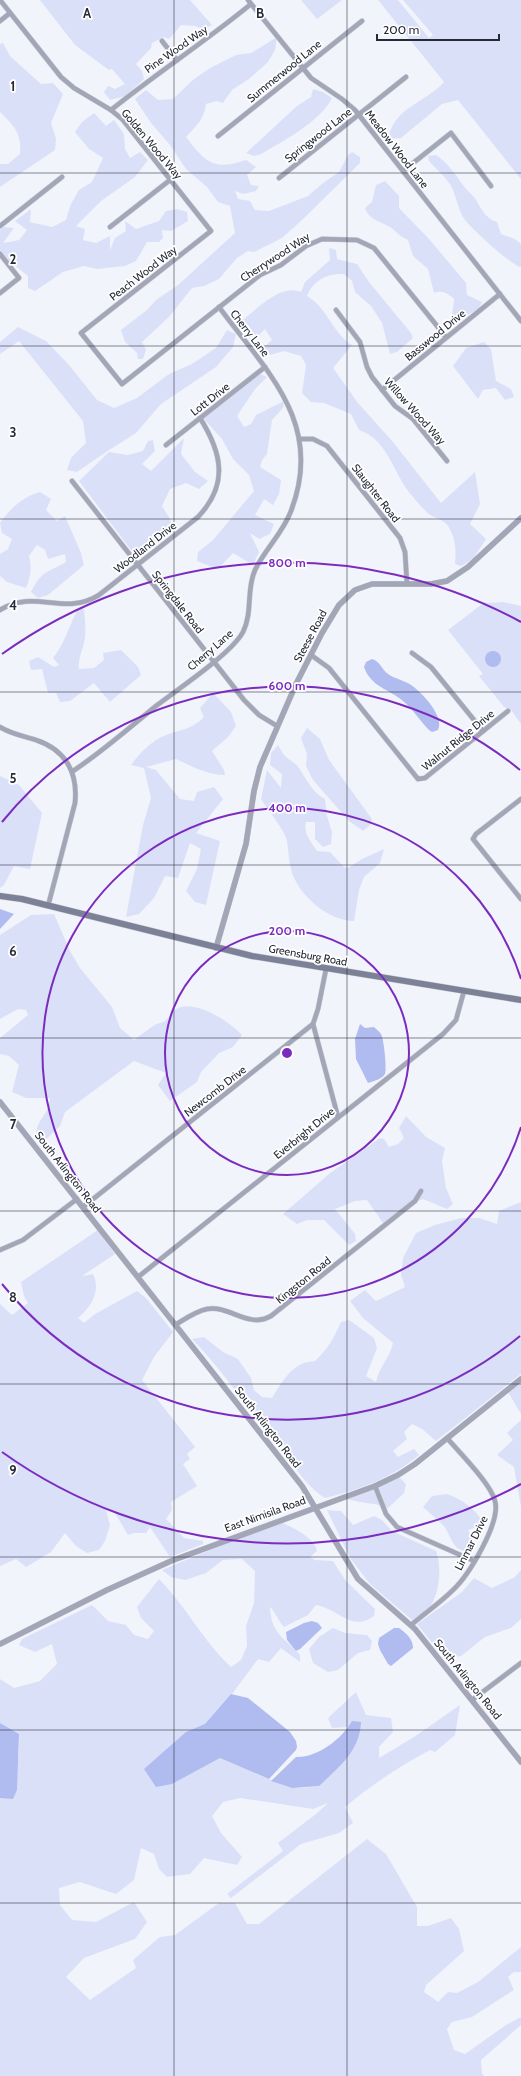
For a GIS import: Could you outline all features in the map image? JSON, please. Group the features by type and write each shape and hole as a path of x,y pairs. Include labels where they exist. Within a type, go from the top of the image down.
{"main road":[{"name":"Greensburg Road","path":"0,896 48,906 216,948 326,969 521,1000"}],"street":[{"name":"Golden Wood Way","path":"0,0 64,80 81,93 111,110 126,124 211,231 202,238"},
{"name":"Pine Wood Way","path":"111,110 202,43 250,2"},
{"name":"Meadow Wood Lane","path":"250,2 302,68 317,83 342,99 359,115 521,321"},
{"path":"0,21 10,13"},
{"name":"Summerwood Lane","path":"218,136 362,21"},
{"path":"162,41 177,60"},
{"name":"Springwood Lane","path":"279,178 406,77"},
{"path":"403,171 451,133 491,186"},
{"path":"0,226 62,177"},
{"path":"110,227 170,180"},
{"name":"Peach Wood Way","path":"126,381 122,384 81,333 202,238"},
{"name":"Cherrywood Way","path":"126,381 260,275 281,265 310,243 325,239 357,240 370,244 446,337"},
{"path":"0,254 19,278 0,292"},
{"name":"Basswood Drive","path":"382,390 500,294"},
{"name":"Cherry Lane","path":"72,771 235,643 243,631 247,618 250,587 253,574 284,527 292,510 300,477 299,439 293,416 274,377 219,307"},
{"name":"Willow Wood Way","path":"336,310 360,342 367,367 382,390 395,406 413,419 447,461"},
{"name":"Lott Drive","path":"166,445 265,367"},
{"name":"Woodland Drive","path":"0,610 24,601 71,605 87,602 138,565 198,517 207,506 214,493 218,476 218,454 212,437 200,418"},
{"name":"Slaughter Road","path":"299,439 313,439 327,446 395,531 405,552 407,584"},
{"name":"Springdale Road","path":"72,481 255,712 277,726"},
{"name":"Steese Road","path":"216,948 246,844 256,777 277,726 311,655 334,612 351,593 372,584 436,584 457,575 521,518"},
{"path":"412,653 431,667 483,731"},
{"name":"Walnut Ridge Drive","path":"311,655 329,668 415,777 420,779 425,778 508,711"},
{"path":"0,727 50,747 63,758 72,771 76,791 75,803 48,906"},
{"path":"521,799 476,834 473,840 521,899"},
{"path":"326,969 318,1009 313,1024 338,1117"},
{"name":"Everbright Drive","path":"138,1277 449,1029 458,1014 464,991"},
{"name":"Newcomb Drive","path":"83,1207 313,1024"},
{"name":"South Arlington Road","path":"0,1102 302,1486 358,1578 411,1625 521,1762"},
{"name":"Kingston Road","path":"175,1325 198,1313 212,1309 252,1320 268,1318 415,1201 421,1191"},
{"path":"0,1250 23,1240 77,1199"},
{"name":"East Nimisila Road","path":"0,1644 136,1576 206,1547 315,1506 375,1486 408,1469 521,1379"},
{"name":"Linmar Drive","path":"411,1625 453,1591 467,1573 493,1522 496,1512 496,1502 489,1489 446,1438"},
{"path":"375,1486 386,1514 397,1527 474,1561"},
{"path":"472,1700 521,1663"}],"shaded area":[{"path":"40,0 190,0 212,25 203,30 196,26 181,25 169,39 164,37 152,43 151,48 136,64 142,71 144,79 125,96 110,100 104,92 108,86 115,89 125,84 112,69 109,70 75,45"},
{"path":"301,0 342,0 317,19"},
{"path":"378,0 398,0 429,38 433,35 403,0 521,0 521,179 458,100 442,104 401,138 388,139 397,119 411,106 428,96 444,82"},
{"path":"277,37 275,50 268,62 249,79 232,90 223,103 217,101 206,104 201,119 186,137 205,159 212,162 226,165 246,160 256,167 247,175 251,185 259,186 256,191 243,194 235,191 238,199 250,201 255,210 269,211 308,196 339,172 348,155 352,152 360,157 360,163 282,238 254,252 248,251 237,258 219,279 204,286 192,288 169,317 142,342 146,350 143,359 138,359 137,353 125,342 121,330 147,310 156,300 178,285 235,233 230,206 218,202 207,187 186,169 170,145 151,123 135,99 146,90 158,100 173,99 194,79 210,68 236,55 251,53"},
{"path":"3,43 10,56 41,84 53,83 63,94 51,123 56,139 55,150 0,187 0,164 8,164 20,154 20,141 16,130 0,112 0,44"},
{"path":"313,89 323,92 332,98 327,107 319,115 300,130 261,154 254,156 246,153 297,106 311,97"},
{"path":"94,113 106,126 114,120 124,134 125,149 130,158 140,152 148,160 135,177 101,201 76,226 85,229 83,240 96,243 110,236 110,250 115,238 126,231 125,221 136,229 159,221 166,211 177,209 187,212 188,221 171,231 162,230 163,238 159,242 147,242 136,261 125,266 97,269 84,266 63,272 35,291 28,288 28,276 9,261 0,250 0,230 4,227 14,228 3,243 19,240 27,230 15,221 31,209 30,222 52,227 66,220 70,206 79,190 92,182 103,158 89,149 75,132 82,122"},
{"path":"436,155 451,169 464,187 474,197 486,215 497,222 501,234 515,239 521,244 521,267 502,255 465,220 451,186 444,176 429,161 428,156"},
{"path":"385,181 399,196 399,208 429,239 466,283 467,295 482,302 478,309 457,321 452,316 454,299 445,293 434,293 428,269 413,256 408,240 390,227 375,220 369,215 365,208 372,202 376,185"},
{"path":"329,248 336,250 337,259 357,264 369,282 411,333 413,338 397,352 390,354 382,323 371,306 355,292 352,281 344,274 327,276 313,286 307,296 320,307 345,340 352,345 333,368 358,403 393,442 441,503 475,472 480,504 470,524 486,539 473,559 461,566 455,564 455,544 453,535 448,526 423,509 406,488 390,459 377,442 369,435 359,430 351,414 324,403 311,402 302,393 306,365 301,356 284,351 270,355 263,348 272,340 265,329 254,340 239,323 276,295 285,291 293,290 301,292 305,282 330,260"},
{"path":"18,327 46,341 69,365 97,400 114,408 137,398 169,374 192,364 216,348 227,330 236,334 233,347 216,367 161,404 136,433 77,472 67,470 71,458 86,443 83,421 19,341 0,354 0,342"},
{"path":"484,342 491,349 496,381 511,389 514,397 505,400 496,388 483,390 478,399 453,366 466,348"},
{"path":"260,374 267,377 255,389 237,416 244,427 251,424 256,415 284,401 283,408 272,420 267,454 262,460 260,467 281,480 279,494 273,505 264,499 255,515 274,524 270,534 259,539 250,533 259,552 253,565 233,553 218,569 197,561 198,552 213,540 254,491 249,475 233,459 222,439 203,418"},
{"path":"184,438 181,454 195,472 208,481 199,489 186,483 170,489 162,506 170,519 172,531 137,558 79,481 109,452 128,455 143,451 148,441 153,440 155,451 142,464 151,471"},
{"path":"40,492 51,499 46,510 57,521 65,516 81,553 84,565 48,595 38,598 31,592 38,580 46,573 66,562 65,554 48,559 45,550 37,545 29,556 30,572 26,588 7,582 0,576 0,554 8,549 12,539 2,533 0,523 22,500"},
{"path":"485,602 503,602 521,606 521,724 511,710 504,707 479,676 483,674 448,630"},
{"path":"78,609 84,609 85,628 85,638 80,657 79,669 94,668 104,660 103,653 121,650 138,667 141,675 110,702 94,683 70,701 60,702 56,693 48,693 42,669 31,670 29,661 38,657 54,667 59,665 53,658 64,640"},
{"path":"213,693 231,712 236,726 228,737 212,751 224,770 225,775 206,772 176,759 146,767 156,770 180,799 194,801 197,792 214,787 223,799 196,833 220,841 206,905 195,902 186,891 197,869 201,849 190,843 178,878 165,876 154,898 139,914 126,917 143,825 151,798 144,768 131,765 142,752 156,740 166,735 186,729 204,717 200,708"},
{"path":"307,728 320,739 329,760 372,819 370,825 363,831 349,821 313,780 306,766 307,754 301,738"},
{"path":"278,745 285,756 298,766 313,789 325,799 327,816 332,832 331,844 323,847 315,839 315,822 306,822 305,826 308,837 317,851 330,852 344,867 348,868 362,859 384,849 380,863 364,877 359,890 354,921 344,920 324,911 307,896 294,878 290,865 286,838 261,799 267,770 281,788 282,774 270,765 271,753"},
{"path":"0,776 19,785 42,813 30,869 14,866 4,885 0,888"},
{"path":"54,914 70,951 80,968 112,1007 120,1028 134,1040 156,1024 165,1021 176,1009 184,1006 202,1009 212,1013 221,1018 242,1035 233,1047 219,1053 201,1072 197,1082 170,1101 158,1085 166,1073 134,1061 65,1112 60,1126 42,1143 36,1137 38,1125 47,1109 50,1098 26,1098 12,1092 19,1065 9,1056 0,1054 0,1038 28,1015 26,1010 18,1009 0,1019 0,935 31,915"},
{"path":"406,1116 426,1137 445,1148 442,1161 446,1188 453,1204 447,1209 423,1199 405,1206 383,1223 367,1200 355,1201 335,1209 355,1234 356,1241 349,1245 324,1220 307,1220 297,1224 283,1214 329,1174 380,1138 384,1139 389,1147 398,1144 404,1138 399,1128"},
{"path":"521,1202 521,1374 436,1441 422,1429 412,1424 404,1432 407,1439 393,1451 398,1457 414,1449 419,1455 386,1477 363,1487 325,1498 320,1494 311,1486 279,1448 231,1384 192,1339 204,1337 223,1352 238,1359 251,1378 254,1390 262,1397 272,1398 284,1379 300,1365 315,1361 330,1343 341,1322 349,1320 374,1338 377,1348 366,1376 376,1382 377,1377 390,1353 393,1343 363,1318 350,1301 365,1290 376,1301 405,1287 401,1275 403,1258 416,1233 435,1225 461,1218 479,1218 497,1224 499,1211"},
{"path":"98,1230 115,1254 82,1276 93,1274 96,1286 94,1298 78,1318 84,1323 95,1314 137,1291 146,1298 173,1332 154,1357 142,1380 195,1447 187,1454 190,1459 183,1464 197,1486 171,1502 172,1510 166,1519 184,1538 203,1541 203,1544 170,1557 150,1527 146,1533 134,1533 128,1535 115,1513 106,1510 110,1525 105,1541 99,1550 87,1553 76,1546 65,1533 51,1552 26,1567 16,1559 0,1566 0,1304 12,1315 28,1303 24,1296 21,1282"},
{"path":"521,1383 521,1414 508,1392"},
{"path":"521,1420 521,1507 514,1467 497,1455 513,1440 507,1433"},
{"path":"399,1477 406,1484 404,1493 388,1508 347,1499"},
{"path":"447,1494 459,1499 470,1507 483,1522 486,1528 474,1528 468,1530 473,1540 473,1551 460,1550 456,1547 446,1528 423,1507 432,1496"},
{"path":"327,1510 341,1511 353,1525 374,1516 382,1520 392,1531 436,1551 439,1565 439,1581 435,1596 428,1609 412,1620 370,1584 350,1558"},
{"path":"283,1523 303,1534 312,1542 317,1551 310,1557 315,1560 333,1561 346,1581 375,1609 374,1616 359,1622 352,1621 316,1605 308,1615 284,1627 270,1607 271,1616 276,1629 300,1655 300,1662 281,1648 269,1662 258,1659 224,1705 172,1784 220,1758 285,1786 301,1788 319,1786 348,1727 332,1728 328,1718 356,1692 366,1715 391,1718 393,1732 379,1747 379,1758 414,1737 460,1705 455,1735 435,1752 430,1750 386,1776 345,1807 353,1823 339,1833 301,1844 231,1898 227,1894 283,1851 278,1843 328,1803 313,1809 240,1798 223,1802 212,1816 221,1833 242,1857 237,1865 204,1858 190,1874 167,1877 159,1869 154,1854 141,1848 134,1880 116,1894 80,1882 59,1888 60,1905 72,1920 96,1922 134,1902 147,1922 135,1939 84,1958 66,1977 90,2000 136,1968 133,1960 160,1937 175,1935 219,1903 235,1903 247,1924 259,1924 367,1839 386,1854 417,1907 417,1926 428,1926 451,1918 459,1929 464,1951 426,1985 424,1992 438,2002 448,1992 457,1993 478,1982 521,1947 521,1972 514,1972 508,1977 514,1990 472,2017 452,2022 447,2029 454,2050 465,2054 506,2025 521,2017 521,2025 481,2060 482,2074 484,2076 0,2076 0,1798 17,1790 19,1734 0,1723 0,1679 14,1688 40,1681 57,1664 52,1644 35,1652 19,1645 22,1639 92,1605 108,1621 126,1625 134,1635 148,1639 154,1631 141,1618 137,1607 159,1579 178,1600 221,1657 231,1667 241,1660 247,1646 246,1626 254,1603 255,1571 242,1559 223,1560 206,1573 185,1580 171,1577 162,1570 229,1542"},
{"path":"521,1570 521,1619 511,1628 485,1637 461,1656 445,1659 417,1624 462,1592 474,1578 492,1588 515,1577"},
{"path":"333,1628 345,1633 367,1635 372,1641 370,1650 358,1653 338,1670 328,1672 313,1663 309,1649 319,1637"}],"water":[{"path":"493,651 499,653 501,659 499,665 493,667 487,665 485,659 487,653"},
{"path":"372,659 375,660 388,674 411,685 421,693 431,705 438,718 438,730 432,732 429,730 407,704 371,679 364,667 366,662"},
{"path":"0,909 14,914 0,929"},
{"path":"360,1024 365,1028 374,1027 379,1031 384,1048 386,1067 385,1074 380,1079 368,1083 356,1059 355,1039"},
{"path":"312,1621 318,1623 322,1628 296,1651 287,1640 286,1632 304,1623"},
{"path":"394,1628 399,1628 407,1634 412,1642 413,1648 391,1666 388,1664 378,1644 379,1638"},
{"path":"231,1694 248,1698 290,1732 296,1741 296,1750 269,1779 220,1758 172,1784 156,1787 144,1769 186,1732 205,1724"},
{"path":"352,1721 361,1722 360,1732 353,1750 341,1765 319,1786 292,1788 271,1781 296,1757 320,1751 335,1741 348,1728"},
{"path":"0,1723 19,1734 17,1790 13,1799 0,1798"}]}
